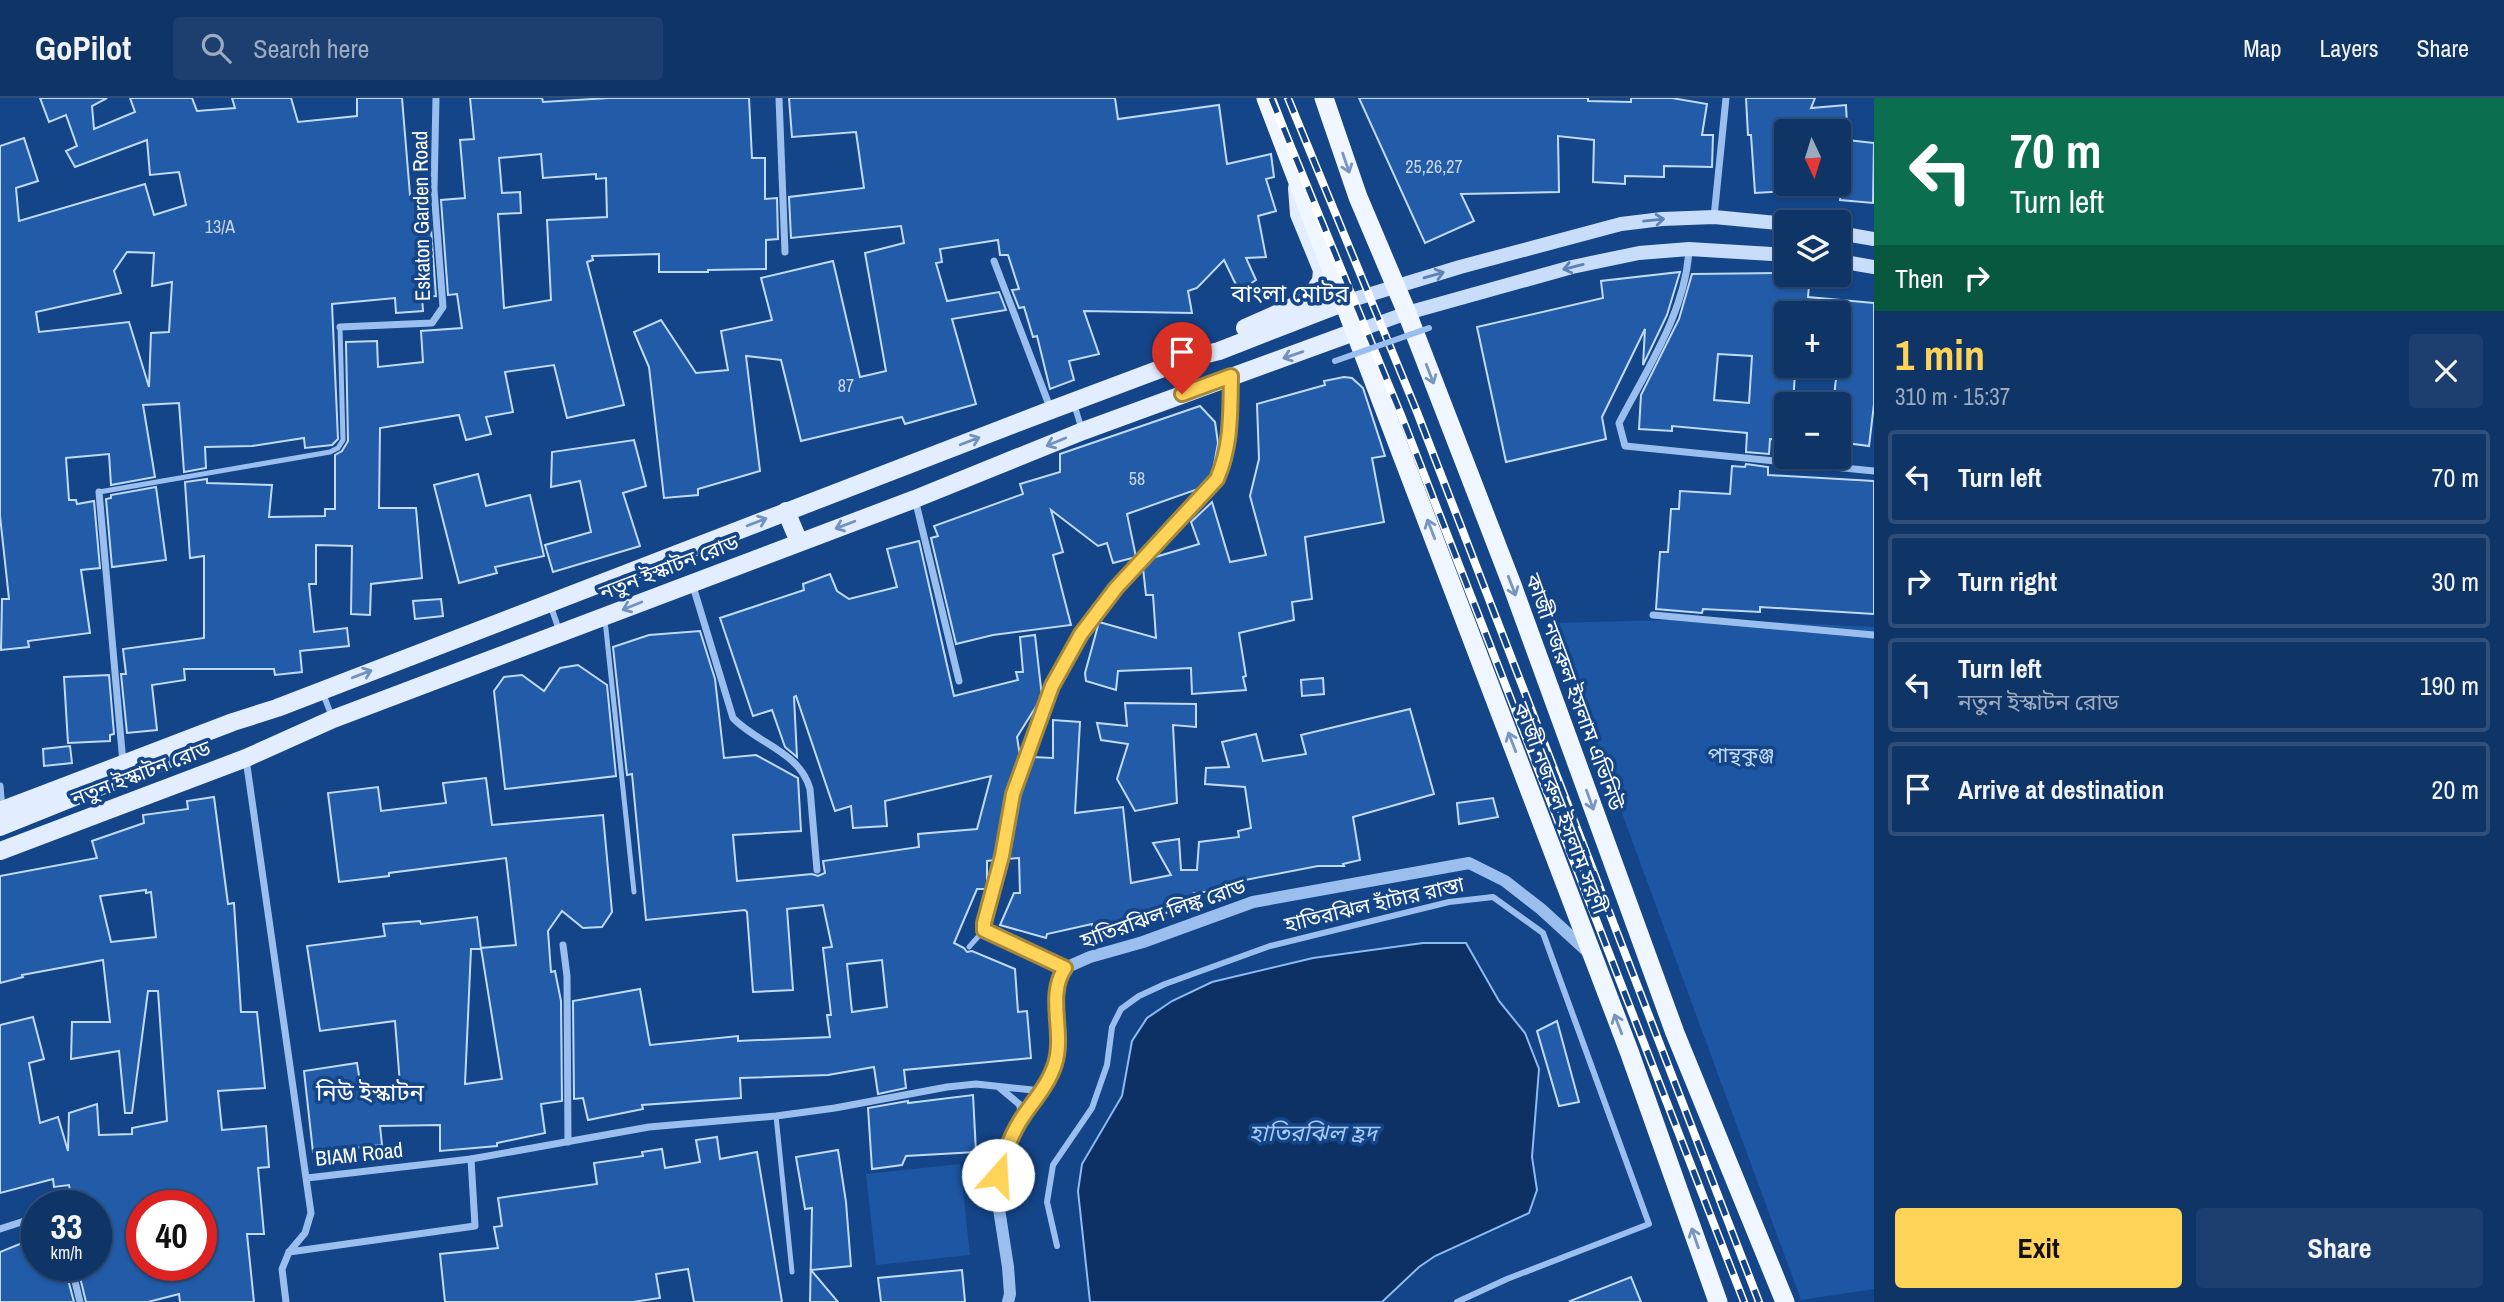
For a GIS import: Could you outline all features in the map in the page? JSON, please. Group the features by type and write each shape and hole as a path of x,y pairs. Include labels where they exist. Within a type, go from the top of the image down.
{"highway":[{"path":"1266,98 1296,181 1357,331"},
{"name":"কাজী নজরুল ইসলাম এভিনিউ","path":"1324,98 1358,197 1407,313 1512,585 1675,1033 1785,1302"},
{"name":"কাজী নজরুল ইসলাম সরণী","path":"1357,331 1629,1051 1718,1302"}],"main road":[{"path":"1187,359 1207,345 1308,300 1316,290 1322,271 1299,214 1296,181"},
{"path":"1345,302 1621,224 1714,217 1774,223"},
{"path":"1851,235 1874,239"},
{"path":"1357,331 1407,313 1572,267 1639,253 1689,249 1774,254"},
{"path":"1851,263 1874,267"},
{"name":"নতুন ইস্কাটন রোড","path":"1,816 123,763 278,708 321,689 1051,410 1187,359 1219,351 1345,302"},
{"path":"1313,314 1324,344"},
{"name":"নতুন ইস্কাটন রোড","path":"0,851 246,758 332,719 915,499 1083,431 1357,331"},
{"path":"786,511 799,542"},
{"path":"1,816 198,748 278,708"}],"street":[{"name":"Eskaton Garden Road","path":"340,327 432,323 443,307 434,190 436,98"},
{"path":"779,98 785,252"},
{"path":"1714,217 1726,98"},
{"path":"1689,249 1688,273 1665,335 1619,423 1625,446 1874,471"},
{"path":"994,261 1051,410"},
{"path":"1335,361 1429,328"},
{"path":"1065,968 984,930 1002,856 1013,794 1052,686 1081,634 1116,588 1217,479 1230,441 1231,376"},
{"path":"1073,402 1083,431"},
{"path":"99,492 123,763"},
{"path":"915,499 959,681"},
{"path":"691,582 733,718 743,728 799,766 807,777 817,870"},
{"path":"549,602 560,632"},
{"path":"1653,615 1874,635"},
{"path":"321,689 332,719"},
{"name":"BIAM Road","path":"246,758 307,1178 471,1159 649,1127 835,1108 947,1087 976,1084 1042,1091"},
{"path":"0,786 1,816"},
{"name":"হাতিরঝিল লিঙ্ক রোড","path":"1009,1302 1009,1267 997,1196 998,1175 1012,1136 1042,1091 1056,1061 1056,988 1058,978 1065,968 1253,902 1469,863 1505,881 1591,954"},
{"name":"হাতিরঝিল হাঁটার রাস্তা","path":"1057,1246 1047,1202 1053,1165 1081,1127 1097,1098 1107,1065 1112,1027 1121,1009 1139,996 1165,984 1270,946 1449,902 1493,897 1543,933 1650,1224 1507,1279 1457,1302"},
{"path":"563,945 567,976 568,1143"},
{"path":"997,1086 1019,1104 1023,1116"},
{"path":"289,1252 475,1226 471,1159"},
{"path":"286,1302 282,1269 289,1252 305,1233 311,1213 307,1178"},
{"path":"0,1229 21,1222"},
{"path":"75,1281 80,1302"}],"lane":[{"path":"99,492 330,452 338,448 343,440 340,327"},
{"path":"604,617 635,892"},
{"path":"969,947 984,930"},
{"path":"776,1116 792,1272"}],"green space":[{"name":"পান্থকুঞ্জ","path":"1707,619 1874,627 1874,1289 1801,1300 1552,623"},
{"path":"960,1164 970,1255 876,1265 866,1174"}],"water":[{"name":"হাতিরঝিল হ্রদ","path":"1423,943 1466,943 1499,1001 1525,1033 1539,1069 1532,1157 1537,1190 1529,1213 1435,1256 1419,1267 1382,1302 1090,1302 1078,1191 1082,1164 1122,1096 1132,1041 1147,1018 1172,1001 1212,982 1313,958"}],"building":[{"path":"40,98 107,98 92,106 94,129 135,112 130,98 192,98 197,111 235,108 232,98 291,98 298,122 357,116 357,98 402,98 410,195 426,194 426,202 429,201 436,296 422,297 423,311 396,313 395,298 332,304 338,439 332,445 305,448 304,438 252,446 205,447 206,468 184,472 179,403 143,405 155,477 111,485 109,454 66,458 69,500 76,500 77,504 94,501 100,568 81,570 90,633 28,641 29,647 1,650 2,599 9,599 0,516 0,146 24,138 38,181 16,188 19,221 145,184 154,215 186,205 179,172 150,175 147,140 75,167 66,151 77,146 66,115 49,122","holes":["127,252 154,253 152,286 172,282 169,332 151,333 149,387 129,322 39,332 36,312 121,293 114,271"]},
{"path":"470,98 542,98 543,102 609,98 749,98 752,158 765,158 765,199 777,198 778,239 766,240 766,269 659,272 659,254 592,256 593,260 587,262 624,405 567,418 554,365 505,372 513,412 486,417 491,434 466,440 459,415 380,428 379,508 416,508 422,578 371,584 370,615 351,614 352,546 316,545 316,584 309,584 314,632 347,628 349,646 300,651 302,672 275,675 274,669 184,669 185,680 152,685 157,730 127,733 121,674 126,674 123,649 204,638 204,556 190,558 185,482 207,479 207,483 272,485 269,517 325,516 325,509 335,509 335,455 342,451 348,441 346,342 377,341 378,367 423,362 421,331 462,328 457,294 448,295 441,200 465,198 460,140 474,139","holes":["541,154 543,178 596,174 596,179 606,178 607,217 547,220 551,300 504,308 498,214 521,213 520,192 502,193 499,158"]},
{"path":"789,98 1115,98 1118,119 1219,105 1227,164 1271,154 1274,177 1266,179 1276,211 1258,216 1266,257 1246,258 1256,280 1239,291 1224,260 1197,288 1188,291 1192,313 1084,311 1099,354 1069,361 1074,380 1050,389 1037,336 1033,337 1024,307 1019,308 1012,290 1019,289 1008,255 1000,255 998,240 940,249 942,262 936,263 947,301 999,292 1006,310 952,319 976,404 905,424 902,417 801,441 781,360 746,356 760,471 698,489 698,495 664,498 649,367 634,332 661,320 696,373 728,370 721,331 772,320 761,278 833,261 860,377 886,371 865,253 904,243 901,226 791,238 789,197 864,188 856,132 792,137"},
{"path":"1359,98 1588,98 1588,101 1631,102 1631,98 1672,98 1707,104 1702,135 1713,135 1712,167 1664,166 1664,177 1625,176 1625,184 1593,182 1594,140 1558,136 1559,192 1461,194 1474,221 1425,243"},
{"path":"1746,98 1815,98 1811,108 1846,105 1847,119 1774,119 1774,192 1755,193 1751,135 1748,135"},
{"path":"1852,141 1874,143 1873,203 1840,200 1840,196 1852,196"},
{"path":"1680,272 1667,315 1643,365 1645,329 1602,417 1606,439 1506,462 1477,327 1603,298 1601,281"},
{"path":"1774,273 1774,287 1809,287 1808,297 1874,303 1874,404 1869,446 1851,444 1851,392 1834,392 1836,379 1851,378 1851,301 1774,301 1774,378 1795,378 1794,392 1774,392 1774,439 1770,439 1769,454 1746,452 1747,433 1672,426 1672,431 1639,429 1641,395 1679,319 1692,274","holes":["1718,354 1752,356 1749,403 1714,400"]},
{"path":"1352,378 1363,388 1385,456 1372,458 1384,522 1305,537 1312,599 1292,602 1294,620 1239,633 1246,690 1192,694 1191,668 1118,671 1116,690 1086,681 1085,673 1099,622 1156,638 1153,595 1146,595 1143,568 1152,558 1199,544 1191,522 1212,502 1230,562 1266,555 1250,496 1259,459 1257,404 1325,385 1324,381"},
{"path":"1200,406 1215,422 1218,443 1212,476 1201,488 1127,514 1136,557 1113,563 1107,543 1098,546 1051,510 1063,552 1053,555 1071,625 993,635 956,644 931,538 938,536 934,526 1023,494 1020,484 1060,472 1060,454"},
{"path":"634,440 646,486 623,493 640,546 553,572 545,545 591,532 580,481 551,487 552,452"},
{"path":"1746,464 1768,467 1768,475 1874,481 1874,614 1760,607 1760,612 1703,609 1702,613 1656,609 1660,552 1668,552 1671,509 1679,509 1680,491 1730,494 1732,466 1745,467"},
{"path":"478,474 486,506 530,495 544,556 495,567 497,573 459,583 434,485"},
{"path":"156,487 166,560 112,567 106,499 111,498 111,495"},
{"path":"919,541 954,696 1018,680 1016,672 1023,672 1020,637 1035,635 1042,697 1017,737 1020,756 1007,793 995,860 987,861 987,889 977,889 954,943 967,952 972,951 1015,969 1018,1012 1027,1011 1031,1058 904,1070 906,1088 878,1094 874,1067 828,1075 740,1078 741,1098 642,1105 643,1109 588,1120 583,1098 574,1099 573,1001 640,989 650,1045 738,1036 738,1041 830,1037 827,1015 831,1015 823,948 832,947 823,905 787,909 793,990 753,992 745,910 646,920 632,774 627,775 613,647 649,635 700,631 715,679 724,758 756,755 798,778 801,831 733,835 737,881 812,874 818,876 825,873 823,861 919,847 918,834 977,829 991,776 885,801 887,826 853,828 851,806 835,811 796,696 797,757 785,747 772,710 753,716 720,618 804,590 803,584 830,574 837,591 849,599 897,587 887,549","holes":["882,960 887,1007 852,1012 847,964"]},
{"path":"441,599 443,616 415,619 413,601"},
{"path":"578,665 607,685 616,776 505,789 494,691 504,677 522,675 544,691 560,668"},
{"path":"109,675 114,734 110,735 110,741 68,743 64,677"},
{"path":"1323,678 1324,694 1302,696 1301,680"},
{"path":"1125,703 1196,704 1196,727 1173,725 1177,803 1135,811 1117,779 1128,744 1101,740 1097,723 1127,726"},
{"path":"1410,709 1434,794 1353,817 1360,860 1343,864 1344,866 1318,866 1240,881 1241,888 1194,893 1196,901 1166,913 1135,919 1136,927 1093,932 1092,924 1047,934 1046,938 1000,925 1014,893 1020,893 1019,858 1008,859 1019,796 1033,757 1053,758 1053,720 1080,722 1075,813 1123,807 1131,883 1171,875 1153,843 1179,839 1181,870 1197,870 1199,842 1239,837 1238,831 1251,828 1245,787 1205,784 1206,768 1229,767 1222,742 1256,734 1263,761 1306,754 1301,735"},
{"path":"70,746 72,763 44,766 43,749"},
{"path":"486,778 492,825 603,815 612,912 602,927 583,928 562,911 548,931 551,972 555,971 561,1001 562,1101 541,1104 545,1133 497,1143 497,1146 440,1151 440,1125 380,1126 382,1145 313,1152 304,1071 357,1063 363,1101 401,1097 395,1021 320,1031 307,946 385,936 383,924 420,921 421,924 477,917 481,949 471,949 465,1084 502,1079 481,948 516,945 506,858 339,882 328,793 378,787 381,811 446,803 443,783"},
{"path":"214,797 228,904 234,903 241,1012 257,1012 265,1088 218,1091 222,1130 266,1126 269,1167 258,1168 264,1234 247,1234 254,1302 180,1302 179,1294 148,1302 86,1302 81,1281 112,1281 112,1190 70,1190 69,1185 54,1187 53,1179 0,1193 0,1025 33,1017 44,1059 29,1063 40,1123 58,1117 68,1151 69,1113 97,1104 99,1135 132,1134 132,1128 167,1121 158,991 148,991 132,1113 125,1113 119,1051 71,1059 72,1022 110,1022 103,960 22,975 23,977 0,983 0,876 97,858 92,841 144,823 143,815 188,809 187,801","holes":["146,890 146,893 151,892 156,937 111,942 100,896"]},
{"path":"1493,798 1498,817 1459,824 1457,803"},
{"path":"1557,1021 1579,1102 1559,1106 1537,1031"},
{"path":"973,1095 976,1152 906,1156 902,1165 872,1169 868,1108"},
{"path":"717,1137 720,1159 757,1152 782,1302 694,1302 688,1269 656,1274 660,1298 633,1302 445,1302 440,1254 498,1248 494,1227 502,1226 498,1198 597,1184 594,1163 643,1156 642,1152 662,1149 665,1168 700,1162 696,1140"},
{"path":"838,1150 846,1202 851,1266 811,1270 838,1302 810,1302 812,1208 805,1209 796,1157"},
{"path":"21,1243 21,1281 68,1281 74,1302 0,1302 0,1252"},
{"path":"962,1270 965,1302 881,1302 878,1278"},
{"path":"1631,1277 1641,1302 1570,1301"}],"railway":[{"path":"1271,98 1401,415 1744,1302"},
{"path":"1288,98 1417,412 1759,1302"}],"district":[{"name":"বাংলা মোটর","path":"1290,293"},
{"name":"নিউ ইস্কাটন","path":"370,1092"}],"route":[{"path":"998,1175 1012,1136 1042,1091 1056,1061 1056,988 1058,978 1065,968 984,930 1002,856 1013,794 1052,686 1081,634 1116,588 1217,479 1230,441 1231,376 1182,394"}]}
